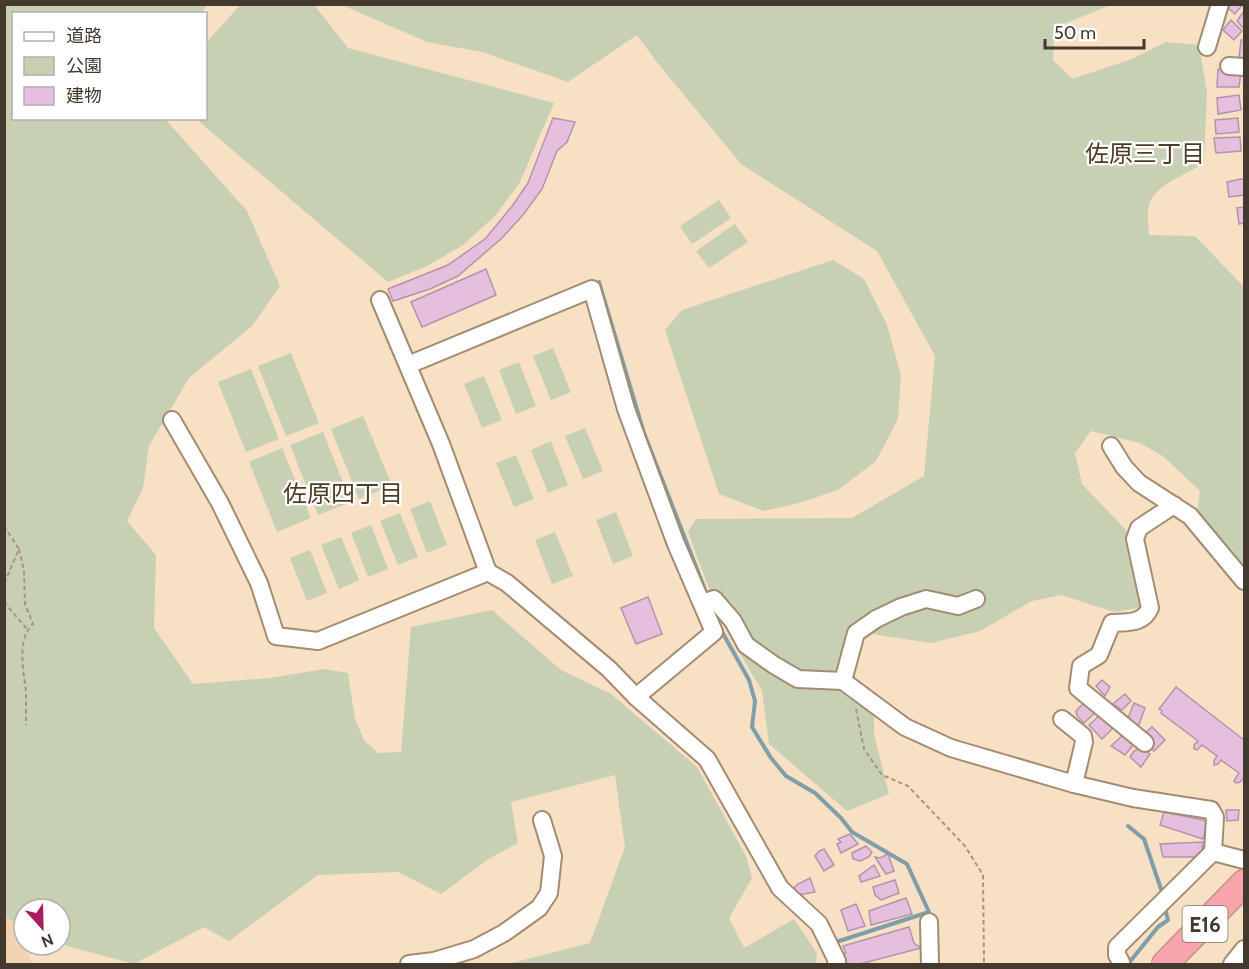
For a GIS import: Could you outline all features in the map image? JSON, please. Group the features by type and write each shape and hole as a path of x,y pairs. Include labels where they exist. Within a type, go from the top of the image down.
{"highway":[{"name":"E16","path":"1165,964 1245,883"},
{"name":"E16","path":"1176,964 1245,895"}],"street":[{"path":"1207,47 1220,4"},
{"path":"408,365 592,289 626,409 676,544 714,632 636,697"},
{"path":"380,300 441,444 488,572 507,583 609,669 636,697 707,759 780,888 819,924 837,961 836,964"},
{"path":"171,420 220,503 259,583 276,636 318,641 488,572"},
{"path":"1111,446 1124,467 1139,483 1190,516 1245,580"},
{"path":"1145,743 1078,688 1081,666 1099,655 1112,623 1139,621 1146,617 1150,608 1135,539 1139,528 1174,505"},
{"path":"702,603 714,599 733,621 746,645 798,679 848,684 905,727 951,748 1074,784 1133,798 1211,810 1215,817 1213,852 1117,946 1117,955 1121,962"},
{"path":"848,684 856,633 876,619 901,607 926,599 958,606 976,599"},
{"path":"1062,719 1083,736 1084,742 1074,784"},
{"path":"409,964 434,961 474,949 504,933 539,908 549,892 553,856 542,820"},
{"path":"1213,852 1245,860"},
{"path":"929,922 930,964"},
{"path":"1232,964 1245,949"}],"path":[{"path":"4,526 19,549 24,570 24,604 33,624 27,629 21,664 26,690 26,725"},
{"path":"4,584 19,549"},
{"path":"4,602 27,629"},
{"path":"848,684 864,749 882,775 908,786 965,846 983,875 984,964"}],"shaded area":[{"path":"5,900 12,917 12,957 29,957 32,964 5,964"}],"green space":[{"path":"4,5 207,5 202,12 12,12 12,120 166,120 247,211 280,286 252,326 189,378 149,446 143,488 127,521 156,555 154,628 193,684 270,678 324,669 348,673 355,719 364,740 378,753 401,752 411,627 492,610 561,670 611,694 697,767 746,856 752,878 729,918 744,948 794,919 817,953 816,964 508,964 590,943 625,847 615,775 511,802 518,843 490,858 441,894 398,872 318,875 229,941 204,927 134,964 72,947 72,897 12,897 12,921 5,917"},
{"path":"240,5 314,5 348,48 554,103 520,182 496,215 463,245 427,266 388,282 197,120 207,120 207,42"},
{"path":"342,5 1111,5 1064,24 1054,35 1053,60 1072,79 1132,59 1166,42 1199,45 1207,92 1204,162 1162,187 1155,194 1148,211 1149,235 1195,236 1244,287 1244,567 1197,512 1200,491 1164,457 1140,443 1091,431 1075,453 1082,484 1126,530 1143,607 1114,612 1061,595 1032,601 980,631 931,643 866,633 836,689 874,715 874,734 889,794 847,811 769,744 762,691 721,621 688,532 696,519 852,518 924,476 935,356 877,251 741,164 637,35 568,82 482,52 427,42"},
{"path":"719,200 731,218 692,244 680,226"},
{"path":"735,224 748,242 709,268 696,251"},
{"path":"833,260 864,279 887,325 901,375 898,419 876,461 838,490 799,503 764,511 719,494 665,330 682,310"},
{"path":"553,348 571,392 551,400 533,356"},
{"path":"291,353 319,423 286,436 258,366"},
{"path":"519,362 536,406 516,414 499,370"},
{"path":"251,369 279,439 246,452 218,382"},
{"path":"484,376 502,420 482,428 464,384"},
{"path":"363,416 392,485 359,499 331,429"},
{"path":"585,428 603,471 583,479 565,436"},
{"path":"323,432 351,502 318,515 290,445"},
{"path":"551,441 568,485 548,493 531,450"},
{"path":"282,448 311,518 277,532 249,462"},
{"path":"516,455 534,499 514,507 496,463"},
{"path":"430,501 447,545 427,553 410,509"},
{"path":"616,512 633,556 613,564 596,520"},
{"path":"400,513 418,557 398,565 380,521"},
{"path":"371,525 388,569 368,577 351,533"},
{"path":"555,532 573,576 552,584 535,540"},
{"path":"341,537 359,580 339,589 321,545"},
{"path":"310,550 327,593 307,601 290,558"}],"building":[{"path":"1231,4 1243,4 1235,14 1228,8"},
{"path":"1244,11 1244,29 1237,21"},
{"path":"1231,20 1242,31 1234,40 1223,30"},
{"path":"1241,40 1244,40 1244,58 1239,58"},
{"path":"1218,69 1241,72 1239,87 1217,87"},
{"path":"1239,95 1241,110 1218,114 1217,98"},
{"path":"553,118 575,122 567,142 557,151 542,189 523,215 502,238 458,276 430,289 393,301 388,289 448,265 485,239 528,183"},
{"path":"1238,118 1239,132 1216,134 1215,120"},
{"path":"1240,137 1241,151 1216,153 1214,138"},
{"path":"1244,180 1244,195 1229,197 1227,182"},
{"path":"1244,207 1244,223 1239,224 1237,208"},
{"path":"486,269 496,295 422,327 411,302"},
{"path":"648,597 662,634 636,644 621,608"},
{"path":"1102,680 1110,687 1105,696 1096,686"},
{"path":"1176,687 1244,740 1244,778 1240,782 1234,781 1239,773 1221,760 1214,765 1217,756 1202,745 1197,750 1194,749 1198,741 1161,713 1159,709"},
{"path":"1125,694 1131,701 1122,710 1113,704"},
{"path":"1088,703 1097,711 1084,723 1077,716 1076,711 1083,704"},
{"path":"1134,703 1145,708 1138,727 1127,721"},
{"path":"1100,715 1113,728 1102,739 1089,725"},
{"path":"1152,727 1165,740 1154,751 1148,746 1153,741 1144,734"},
{"path":"1122,736 1133,745 1125,755 1111,746"},
{"path":"1141,748 1150,754 1141,767 1130,757 1134,751"},
{"path":"1226,810 1239,810 1238,820 1227,821"},
{"path":"1164,812 1208,821 1203,839 1160,825"},
{"path":"850,834 858,844 841,853 837,844 841,842 838,839"},
{"path":"1203,842 1201,857 1163,857 1160,844"},
{"path":"866,846 872,852 869,857 860,861 853,859 852,853"},
{"path":"824,849 834,865 824,871 815,856"},
{"path":"888,854 894,871 886,874 875,857 880,858"},
{"path":"874,865 880,876 861,882 859,876"},
{"path":"810,878 815,892 798,895 794,888"},
{"path":"895,880 899,893 881,900 875,895 873,887"},
{"path":"906,898 912,914 871,925 869,911"},
{"path":"856,904 865,926 848,931 841,910"},
{"path":"909,927 914,943 921,948 860,964 844,964 841,954 846,953 843,946"}],"waterway":[{"path":"599,282 644,433 707,595"},
{"path":"721,630 749,680 755,701 752,727 771,758 786,776 815,793 852,832 907,864 929,912 836,942"},
{"path":"1128,826 1144,839 1163,895"},
{"path":"1128,964 1158,927 1168,920 1165,908"}],"district":[{"name":"佐原三丁目","path":"1145,153"},
{"name":"佐原四丁目","path":"343,493"}]}
